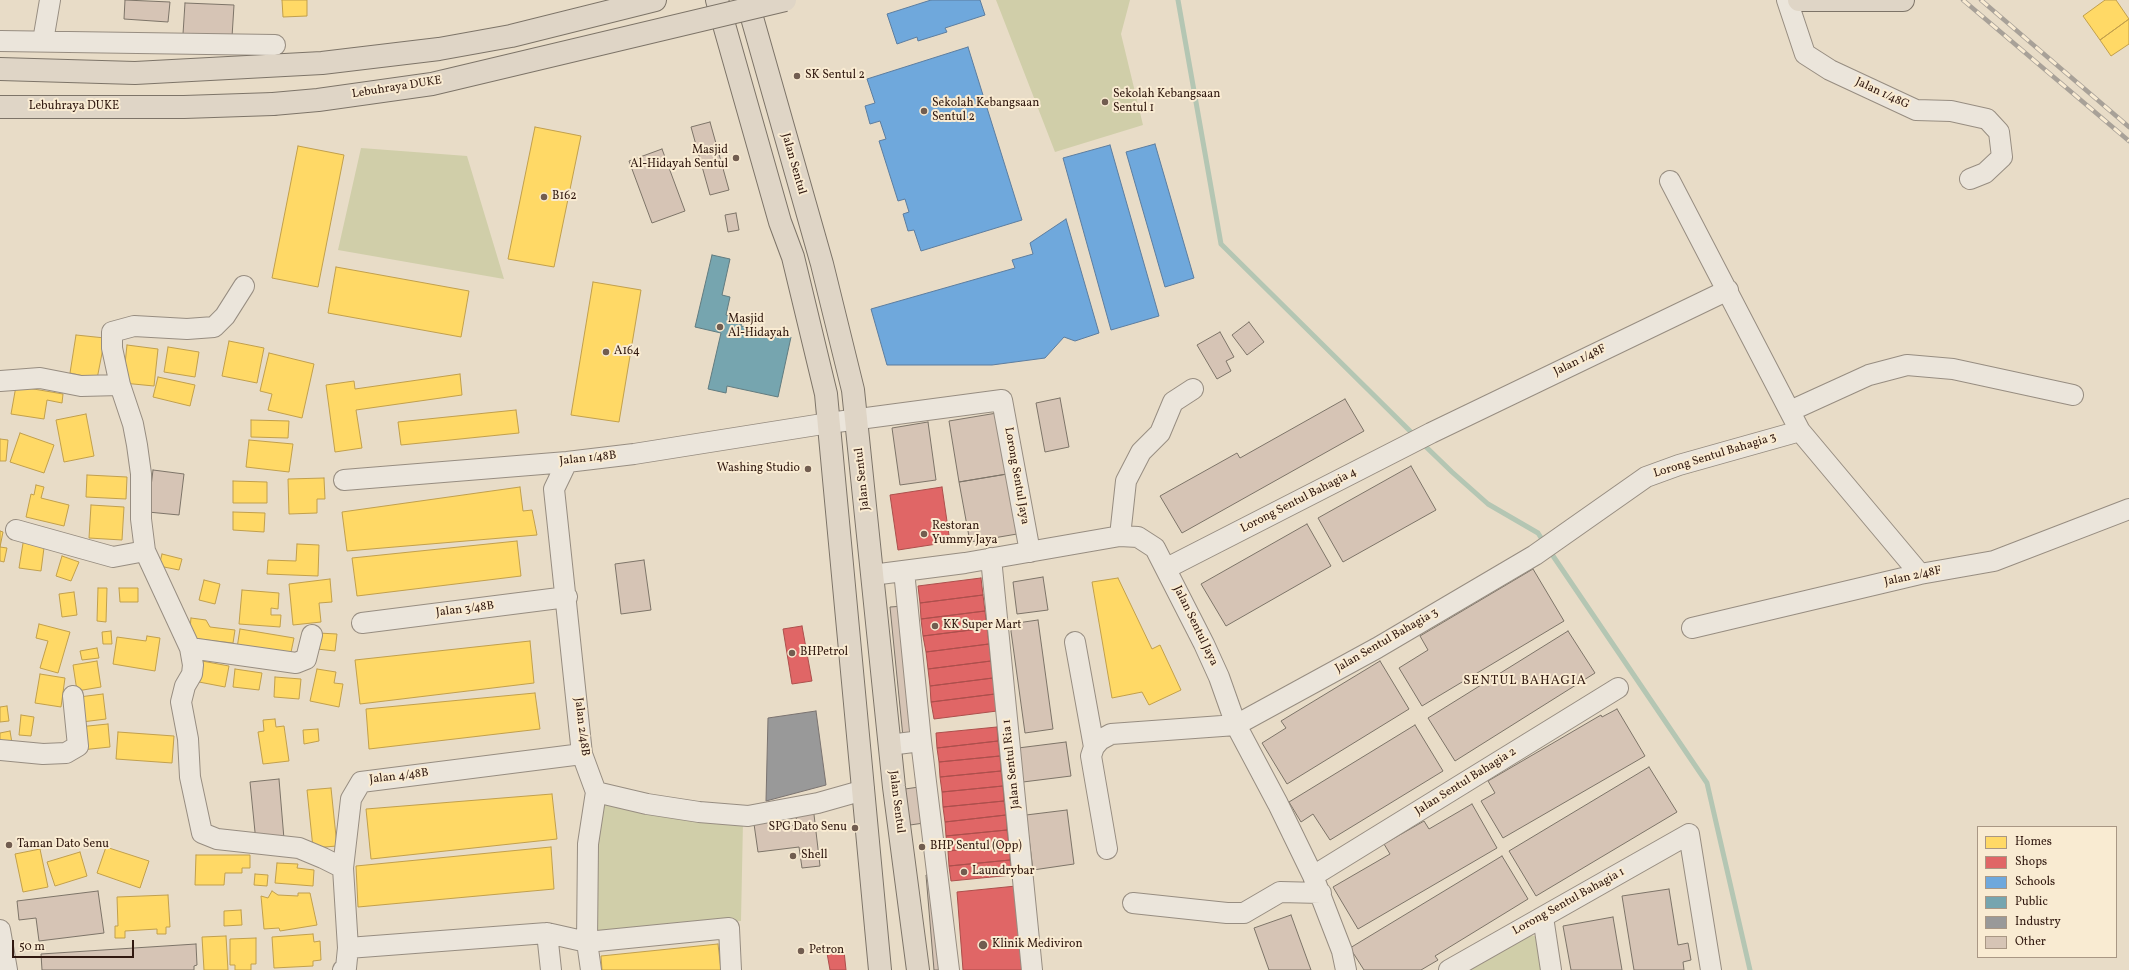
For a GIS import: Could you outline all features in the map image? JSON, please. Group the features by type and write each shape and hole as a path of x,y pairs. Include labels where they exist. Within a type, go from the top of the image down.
{"main road":[{"path":"0,69 135,73 270,67 322,63 439,49 511,36 656,0"},
{"path":"716,0 780,222 794,264 824,387 830,423 880,970"},
{"name":"Jalan Sentul","path":"747,0 822,264 848,366 856,419 889,745 918,970"},
{"name":"Lebuhraya DUKE","path":"0,107 184,107 273,104 318,100 432,84 785,0"},
{"path":"1799,0 1903,0"}],"street":[{"path":"43,41 50,0"},
{"name":"Jalan 1/48G","path":"1787,0 1806,54 1830,70 1916,110 1951,111 1987,119 1999,132 2002,157 1985,173 1970,179"},
{"path":"0,42 43,41 119,44 274,46"},
{"path":"1670,181 1800,431 1920,574"},
{"path":"244,286 225,316 214,327 187,329 134,326 112,332 112,348 120,385 133,424 140,467 141,519 145,550 190,648 193,665 192,674 185,686 181,702 188,733 190,777 202,833 217,839 299,848 343,868"},
{"name":"Jalan 1/48F","path":"1431,433 1728,290"},
{"path":"1790,411 1869,374 1907,365 1953,369 2073,395"},
{"path":"0,380 40,378 81,386 120,385"},
{"path":"1120,536 1126,482 1141,452 1160,433 1173,402 1193,389"},
{"name":"Jalan 1/48B","path":"344,480 567,462 634,454 856,419 1002,400"},
{"name":"Lorong Sentul Jaya","path":"1002,400 1030,552"},
{"name":"Lorong Sentul Bahagia 3","path":"1538,553 1646,477 1679,465 1800,431"},
{"name":"Lorong Sentul Bahagia 4","path":"1167,568 1431,433"},
{"name":"Jalan 2/48B","path":"567,462 554,489 567,597 582,754 596,792"},
{"name":"Jalan 2/48F","path":"1692,628 1920,574 1994,561 2129,509"},
{"path":"16,530 113,557 145,550"},
{"name":"Jalan Sentul Jaya","path":"872,575 904,572 1120,536 1138,537 1155,548 1167,568 1219,677 1236,724 1278,804 1317,885 1342,951 1346,970"},
{"name":"Jalan Sentul Bahagia 3","path":"1236,724 1377,648 1538,553"},
{"name":"Jalan Sentul Ria 1","path":"991,558 1032,970"},
{"path":"904,572 921,740 949,970"},
{"name":"Jalan 3/48B","path":"362,623 567,597"},
{"path":"190,648 296,663 306,659 312,635"},
{"path":"1075,642 1094,747"},
{"name":"Jalan Sentul Bahagia 2","path":"1317,885 1618,688"},
{"path":"0,750 43,754 66,753 78,746 73,696"},
{"path":"1107,849 1091,756 1094,747 1100,740 1111,734 1236,724"},
{"path":"889,745 921,740"},
{"name":"Jalan 4/48B","path":"343,970 346,968 348,948 343,868 351,799 361,782 582,754"},
{"path":"591,970 587,942 588,844 596,792 647,804 699,812 748,816 818,803 864,790"},
{"name":"Lorong Sentul Bahagia 1","path":"1448,970 1689,834 1711,970"},
{"path":"1133,903 1227,913 1244,913 1280,892 1317,885"},
{"path":"1543,917 1551,970"},
{"path":"348,948 547,933 587,942 729,928 730,970"},
{"path":"0,930 7,970"},
{"path":"547,933 551,970"}],"shaded area":[{"path":"996,0 1130,0 1121,34 1143,125 1055,152"},
{"path":"361,148 467,156 504,279 338,250"},
{"path":"598,800 743,821 741,921 602,934 592,929"},
{"path":"1530,935 1540,937 1545,970 1468,970"}],"building: Homes":[{"path":"282,0 307,0 307,16 283,17"},
{"path":"2105,0 2116,0 2129,19 2100,40 2083,16"},
{"path":"2129,19 2129,44 2111,56 2100,40"},
{"name":"B162","path":"535,127 581,136 554,267 508,259"},
{"path":"298,146 344,155 318,287 272,278"},
{"path":"336,267 469,291 461,337 328,313"},
{"name":"A164","path":"593,282 641,290 619,422 571,415"},
{"path":"76,335 105,338 97,379 70,373"},
{"path":"229,341 264,348 257,383 222,376"},
{"path":"127,345 158,349 154,386 123,383"},
{"path":"168,347 199,352 195,377 164,372"},
{"path":"269,353 314,364 302,418 268,410 272,394 260,391"},
{"path":"460,374 462,395 356,410 362,448 335,452 326,385 354,381 355,389"},
{"path":"158,377 195,385 190,406 153,397"},
{"path":"16,386 63,394 62,403 47,400 44,419 11,414"},
{"path":"516,410 519,433 401,445 398,422"},
{"path":"86,414 94,456 64,462 56,420"},
{"path":"251,420 289,421 288,438 251,437"},
{"path":"20,433 54,445 44,473 10,462"},
{"path":"0,439 8,440 6,461 0,461"},
{"path":"249,440 293,444 289,472 246,467"},
{"path":"87,475 127,477 126,499 86,497"},
{"path":"324,478 325,499 317,499 317,513 289,514 288,479"},
{"path":"233,481 267,482 267,503 233,503"},
{"path":"36,485 44,487 41,498 69,505 64,526 26,517 31,494 34,495"},
{"path":"520,487 523,511 532,510 537,535 347,551 342,512"},
{"path":"91,505 124,507 122,540 89,538"},
{"path":"233,512 265,513 264,532 233,530"},
{"path":"0,531 3,532 0,547"},
{"path":"24,537 45,540 41,571 19,568"},
{"path":"517,541 521,576 357,596 352,558"},
{"path":"297,544 319,545 318,576 267,574 268,560 296,561"},
{"path":"0,547 7,548 4,562 0,561"},
{"path":"162,554 182,559 179,570 159,566"},
{"path":"62,556 79,562 71,581 56,576"},
{"path":"1118,578 1152,649 1160,645 1181,690 1149,705 1142,692 1112,698 1092,582"},
{"path":"330,579 332,602 319,603 321,622 293,625 289,584"},
{"path":"204,580 220,584 215,604 199,600"},
{"path":"98,588 107,588 106,622 97,621"},
{"path":"119,588 138,588 138,602 120,602"},
{"path":"242,590 279,593 278,609 271,608 271,615 281,615 280,627 239,624"},
{"path":"74,592 77,615 62,617 59,594"},
{"path":"191,618 206,620 210,627 235,630 233,643 189,638"},
{"path":"39,624 70,632 58,673 40,668 48,641 36,638"},
{"path":"240,629 294,638 290,657 237,648"},
{"path":"111,631 112,644 103,644 102,632"},
{"path":"318,633 337,634 335,651 317,649"},
{"path":"147,636 160,638 155,671 113,664 117,637 146,641"},
{"path":"530,641 534,683 360,704 355,660"},
{"path":"97,648 99,658 82,660 80,651"},
{"path":"97,661 101,687 77,691 73,665"},
{"path":"202,661 229,666 225,687 199,682"},
{"path":"235,669 262,673 259,690 233,687"},
{"path":"317,669 336,672 334,683 343,684 339,707 310,701"},
{"path":"40,674 65,678 61,707 35,703"},
{"path":"275,677 301,679 299,699 274,697"},
{"path":"535,693 540,729 369,749 366,709"},
{"path":"103,694 106,719 82,722 79,697"},
{"path":"7,706 9,721 0,722 0,707"},
{"path":"21,715 34,717 31,736 19,735"},
{"path":"275,719 276,727 284,726 289,761 263,764 258,732 264,731 263,720"},
{"path":"108,724 110,747 81,750 78,727"},
{"path":"318,729 319,741 304,744 303,730"},
{"path":"10,731 12,743 0,745 0,733"},
{"path":"118,732 174,736 172,763 116,759"},
{"path":"331,788 337,846 313,848 307,790"},
{"path":"552,794 557,839 371,859 366,809"},
{"path":"106,847 149,861 140,888 97,873"},
{"path":"551,847 554,889 358,907 356,866"},
{"path":"40,849 48,887 23,892 15,854"},
{"path":"80,852 87,876 55,886 47,862"},
{"path":"196,855 250,855 250,868 242,868 242,873 225,873 224,885 195,885"},
{"path":"277,863 298,864 297,868 314,870 313,886 275,883"},
{"path":"255,874 268,875 267,886 254,885"},
{"path":"272,891 278,895 298,896 298,893 310,893 317,925 280,931 279,928 264,929 261,896 268,898"},
{"path":"168,895 170,927 166,927 166,934 157,934 157,929 125,931 125,938 115,938 115,926 118,926 117,897"},
{"path":"241,910 242,925 224,926 224,911"},
{"path":"313,934 314,942 320,941 321,960 313,961 313,966 274,968 272,937"},
{"path":"226,936 228,970 204,970 202,937"},
{"path":"256,938 256,964 251,964 251,970 235,970 235,965 230,965 230,939"},
{"path":"718,944 721,970 602,970 601,956"}],"building: Shops":[{"path":"942,487 950,542 898,550 890,495"},
{"path":"981,578 983,595 920,603 918,586"},
{"path":"983,595 985,611 921,619 920,603"},
{"path":"985,611 987,628 923,636 921,619"},
{"path":"802,626 812,681 792,684 783,629"},
{"path":"987,628 989,644 926,652 923,636"},
{"path":"989,644 991,661 928,669 926,652"},
{"path":"991,661 993,678 930,686 928,669"},
{"path":"993,678 995,694 931,702 930,686"},
{"path":"995,694 997,711 934,719 931,702"},
{"path":"997,727 998,741 937,748 936,733"},
{"path":"998,741 1000,756 939,762 937,748"},
{"path":"1000,756 1001,771 940,777 939,762"},
{"path":"1001,771 1003,786 942,792 940,777"},
{"path":"1003,786 1004,801 943,807 942,792"},
{"path":"1004,801 1006,815 945,822 943,807"},
{"path":"1006,815 1007,830 946,836 945,822"},
{"path":"1007,830 1009,845 948,851 946,836"},
{"path":"1009,845 1010,860 949,866 948,851"},
{"path":"1010,860 1012,875 951,881 949,866"},
{"path":"1016,886 1022,970 963,970 957,892"},
{"path":"844,951 846,970 830,970 827,953"}],"building: Schools":[{"path":"931,0 980,0 985,15 945,28 947,32 918,41 917,37 897,44 887,14"},
{"path":"968,47 1022,220 921,251 914,230 908,231 903,214 909,212 905,199 898,201 879,141 886,139 880,121 870,124 865,106 875,103 867,79"},
{"path":"1155,144 1194,278 1165,287 1126,152"},
{"path":"1110,145 1159,316 1111,330 1063,158"},
{"path":"1066,219 1099,333 1075,341 1064,337 1045,358 992,365 887,365 871,309 1015,268 1012,260 1033,254 1030,243"}],"building: Public":[{"name":"Masjid Al-Hidayah","path":"712,255 730,259 722,295 730,297 726,315 742,319 741,326 791,337 778,397 727,386 726,393 708,389 721,333 695,327"}],"building: Industry":[{"path":"816,711 826,785 766,801 768,718"}],"building: Other":[{"path":"125,0 170,2 168,22 124,19"},
{"path":"185,3 234,5 232,37 183,34"},
{"path":"710,122 729,190 710,195 691,127"},
{"path":"662,149 685,211 652,223 629,161"},
{"path":"736,213 739,230 728,232 725,215"},
{"path":"1249,322 1264,342 1247,355 1232,335"},
{"path":"1220,332 1234,357 1226,361 1231,371 1217,379 1197,345"},
{"path":"1060,398 1069,447 1045,452 1036,403"},
{"path":"1345,399 1364,431 1182,533 1160,496 1237,453 1240,458"},
{"path":"997,413 1007,474 959,482 949,421"},
{"path":"928,422 936,480 900,485 892,428"},
{"path":"1411,466 1436,510 1343,562 1318,518"},
{"path":"153,470 184,474 179,515 148,512"},
{"path":"1007,474 1017,534 970,542 959,482"},
{"path":"1307,524 1331,566 1226,626 1201,584"},
{"path":"644,560 651,610 621,614 615,564"},
{"path":"1533,569 1564,621 1422,706 1399,668 1428,650 1420,636"},
{"path":"1043,577 1048,610 1017,614 1013,582"},
{"path":"904,606 917,736 903,737 890,607"},
{"path":"1038,620 1053,729 1025,733 1010,624"},
{"path":"1568,631 1595,673 1455,761 1428,718"},
{"path":"1380,661 1409,709 1287,784 1262,743 1286,728 1281,721"},
{"path":"1617,709 1645,756 1503,838 1481,801 1495,793 1488,781 1601,715 1602,717"},
{"path":"1415,725 1443,771 1330,840 1313,814 1301,822 1289,802"},
{"path":"1066,742 1071,776 1023,782 1018,748"},
{"path":"1649,767 1677,812 1536,896 1509,851"},
{"path":"279,779 284,839 256,842 250,782"},
{"path":"919,787 924,823 910,825 905,789"},
{"path":"1472,804 1497,848 1358,929 1333,887 1390,854 1384,844 1424,821 1429,829"},
{"path":"813,806 820,866 802,868 799,847 758,852 754,824 778,821 778,827 797,825 795,808"},
{"path":"1067,810 1074,864 1033,870 1026,815"},
{"path":"1502,856 1528,899 1435,956 1438,960 1421,970 1364,970 1350,948"},
{"path":"936,874 944,970 934,970 926,875"},
{"path":"1669,889 1678,945 1688,943 1691,960 1683,962 1684,970 1634,970 1622,896"},
{"path":"98,891 104,933 39,941 36,918 19,920 17,901"},
{"path":"1291,915 1311,970 1269,970 1254,928"},
{"path":"1613,917 1622,970 1571,970 1563,926"},
{"path":"196,944 197,965 194,966 194,970 42,970 41,954"}],"waterway":[{"path":"1178,0 1221,244 1415,436"},
{"path":"1422,443 1488,504 1538,533 1545,544"},
{"path":"1549,550 1707,783 1750,970"}],"railway":[{"path":"1963,0 2129,141"},
{"path":"1981,0 2129,127"}],"place":[{"name":"SK Sentul 2","path":"797,76"},
{"name":"Sekolah Kebangsaan Sentul 1","path":"1105,102"},
{"name":"Sekolah Kebangsaan Sentul 2","path":"924,111"},
{"name":"Masjid Al-Hidayah Sentul","path":"736,158"},
{"name":"B162","path":"544,197"},
{"name":"Masjid Al-Hidayah","path":"720,327"},
{"name":"A164","path":"606,352"},
{"name":"Washing Studio","path":"808,469"},
{"name":"Restoran Yummy Jaya","path":"924,534"},
{"name":"KK Super Mart","path":"935,626"},
{"name":"BHPetrol","path":"792,653"},
{"name":"SPG Dato Senu","path":"855,828"},
{"name":"Taman Dato Senu","path":"9,845"},
{"name":"BHP Sentul (Opp)","path":"922,847"},
{"name":"Shell","path":"793,856"},
{"name":"Laundrybar","path":"964,872"},
{"name":"Klinik Mediviron","path":"983,945"},
{"name":"Petron","path":"801,951"}],"district":[{"name":"SENTUL BAHAGIA","path":"1525,682"}]}
